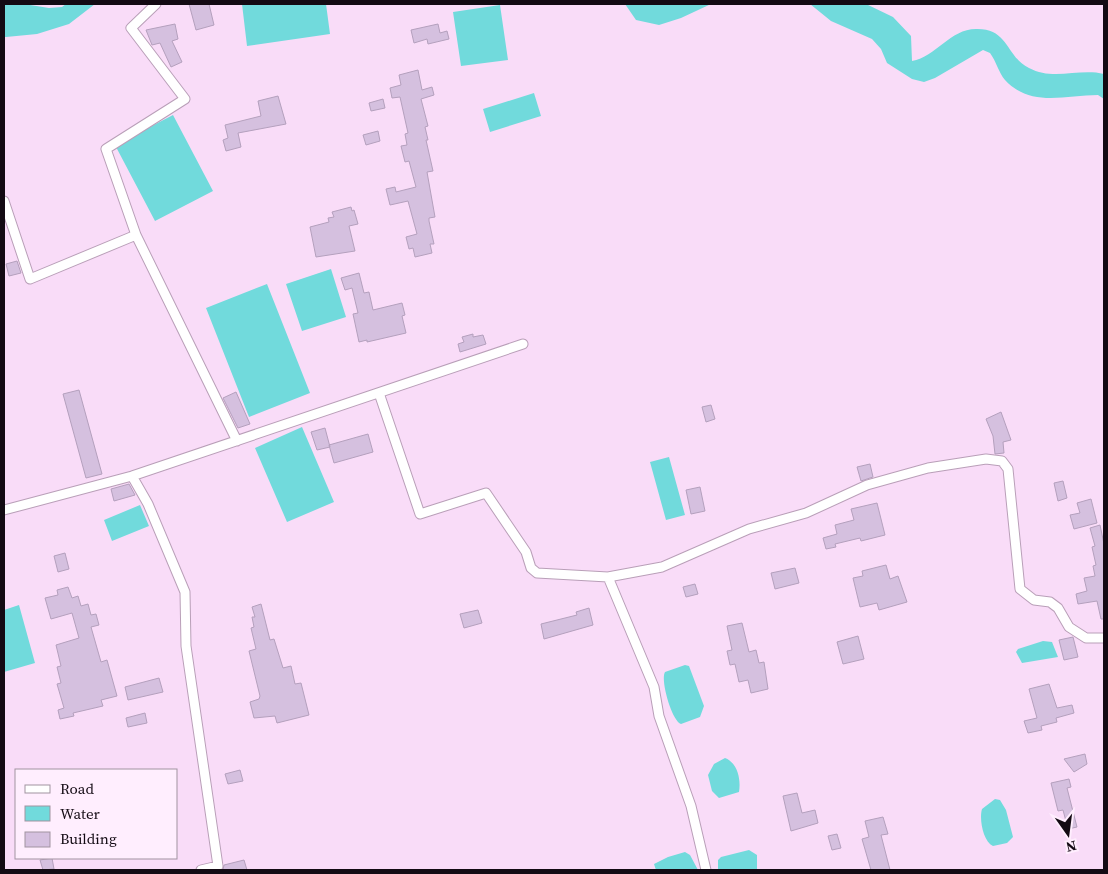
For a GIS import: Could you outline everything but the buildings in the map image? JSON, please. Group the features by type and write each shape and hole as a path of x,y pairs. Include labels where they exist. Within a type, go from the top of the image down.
{"street":[{"path":"156,4 131,28 185,99 106,149 136,234 236,441"},
{"path":"4,201 30,279 136,234"},
{"path":"4,510 132,476 523,344"},
{"path":"379,392 420,514 486,493 526,552 531,568 537,573 608,577 662,567 749,529 806,513 867,485 928,468 986,459 1002,461 1008,468 1020,589 1034,600 1050,602 1058,608 1068,627 1086,638 1104,638"},
{"path":"132,476 148,504 185,592 186,646 218,866 201,870"},
{"path":"608,577 654,687 659,716 691,806 706,870"}],"water":[{"path":"4,4 24,4 49,8 62,7 66,4 95,4 69,24 37,34 4,37"},
{"path":"242,4 326,4 330,34 247,46"},
{"path":"625,4 711,4 681,18 659,25 636,20"},
{"path":"810,4 866,4 893,17 911,36 912,61 928,54 958,33 976,29 987,30 1001,38 1021,63 1038,72 1047,74 1085,72 1104,74 1104,99 1098,95 1049,98 1026,94 1015,89 1005,80 990,53 983,50 935,78 924,82 912,79 887,63 881,49 872,39 831,21"},
{"path":"500,5 508,60 461,66 453,12"},
{"path":"534,93 541,116 490,132 483,109"},
{"path":"173,115 213,191 155,221 115,145"},
{"path":"331,269 346,317 302,331 286,284"},
{"path":"267,284 310,393 249,417 206,308"},
{"path":"302,427 334,502 287,522 255,448"},
{"path":"669,457 685,515 666,520 650,462"},
{"path":"140,505 149,526 112,541 104,520"},
{"path":"19,605 35,663 4,672 4,610"},
{"path":"1043,641 1052,642 1058,657 1022,663 1016,652 1018,649"},
{"path":"685,665 689,666 704,706 700,717 681,724 674,716 671,708 665,691 664,676 665,672"},
{"path":"725,758 733,764 738,772 739,792 719,798 712,791 708,775 714,764"},
{"path":"995,799 1000,800 1006,810 1013,837 1007,843 993,846 984,835 981,813 982,809"},
{"path":"749,850 757,855 757,870 718,870 718,860 721,857"},
{"path":"685,852 690,855 698,870 656,870 654,864"}]}
